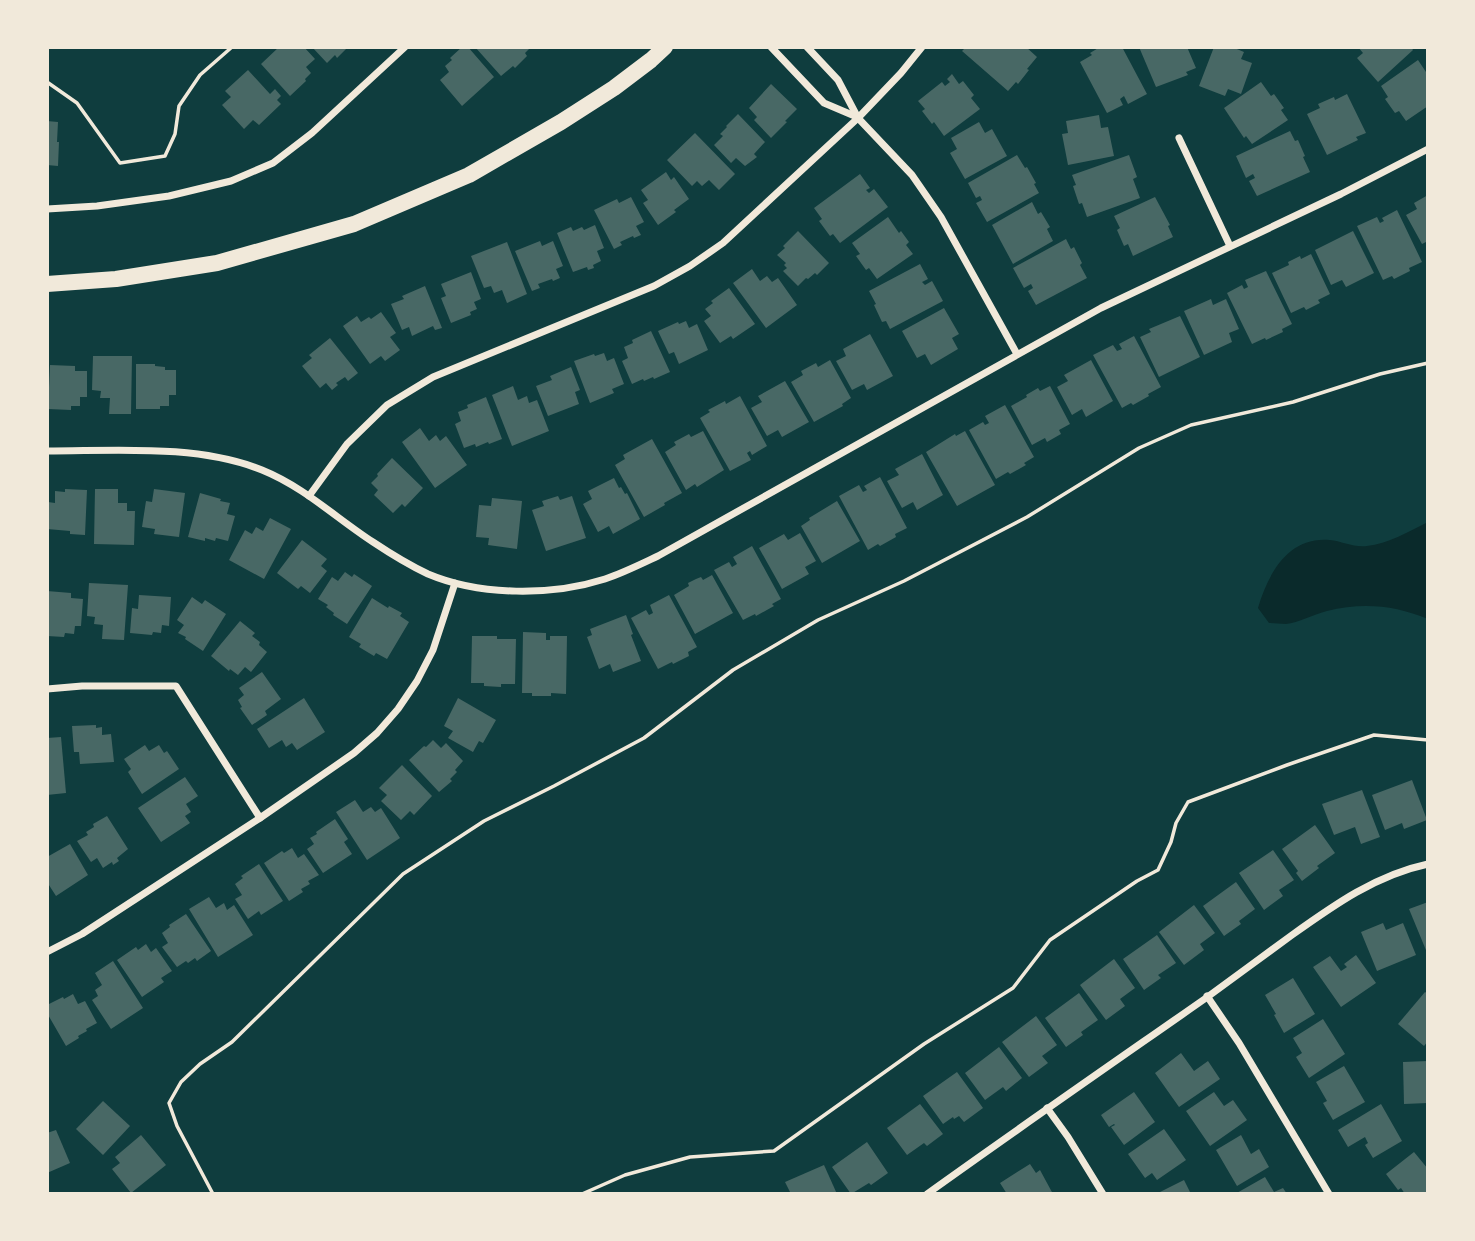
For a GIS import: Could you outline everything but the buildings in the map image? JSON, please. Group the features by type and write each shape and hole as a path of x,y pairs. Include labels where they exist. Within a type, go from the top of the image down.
{"main road":[{"path":"47,284 116,279 218,263 354,224 469,175 614,88 664,47"}],"street":[{"path":"47,209 97,206 169,196 231,181 273,163 312,133 405,47"},
{"path":"771,47 824,103 858,118"},
{"path":"807,47 838,80 858,118 912,175 941,217 1017,354"},
{"path":"310,496 347,444 387,405 433,377 654,286 723,243 858,118 922,47"},
{"path":"1179,138 1230,246"},
{"path":"47,451 191,453 218,458 262,470 310,496 390,553 430,575 456,583 503,590 551,590 588,583 628,570 677,546 1101,308 1341,194 1428,149"},
{"path":"47,952 82,934 260,818 354,753 377,733 417,681 433,650 456,583"},
{"path":"47,689 82,686 176,686 260,818"},
{"path":"927,1194 1332,906 1384,878 1428,864"},
{"path":"1207,996 1239,1043 1329,1194"},
{"path":"1047,1108 1103,1194"}],"path":[{"path":"47,82 77,103 120,163 165,156 175,134 179,106 200,75 232,47"},
{"path":"214,1194 177,1126 169,1103 181,1082 200,1064 232,1042 403,874 484,821 644,738 733,670 818,620 904,581 1027,517 1139,448 1191,425 1293,402 1381,374 1428,363"},
{"path":"582,1194 625,1175 690,1157 774,1151 925,1044 1013,988 1050,940 1137,881 1158,870 1171,842 1176,823 1188,802 1374,735 1428,740"}],"water":[{"path":"1428,522 1428,619 1391,608 1353,606 1282,624 1269,623 1258,608 1274,570 1291,551 1302,544 1315,540 1330,540 1358,546 1375,545"}]}
